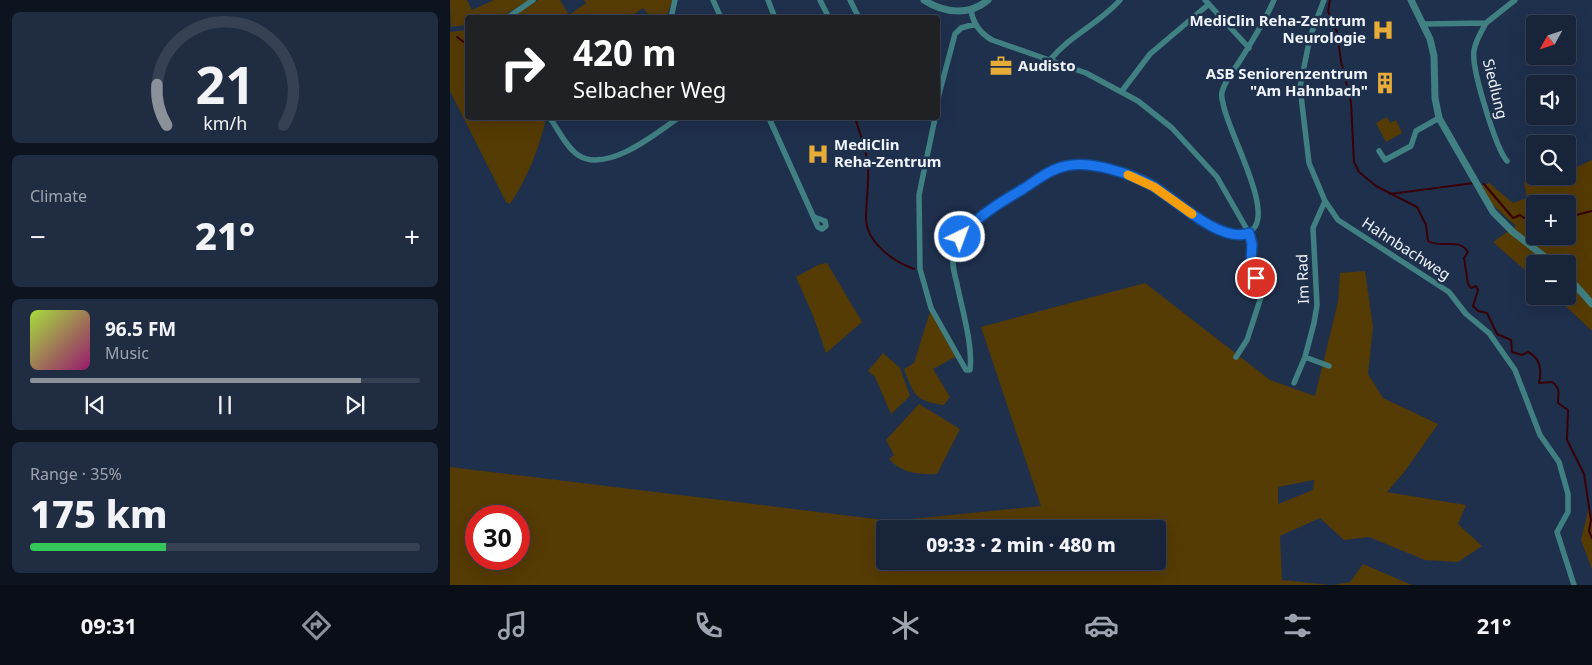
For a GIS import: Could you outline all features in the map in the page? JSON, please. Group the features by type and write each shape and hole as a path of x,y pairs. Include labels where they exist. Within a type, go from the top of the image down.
{"street":[{"path":"510,15 533,0"},
{"path":"672,15 676,0"},
{"path":"713,0 720,15"},
{"path":"768,0 774,15"},
{"path":"820,0 828,15"},
{"path":"850,0 858,15"},
{"path":"924,0 944,9 971,10 988,0"},
{"path":"1050,60 1062,46 1105,16 1120,0"},
{"path":"1249,233 1258,220 1256,199 1228,122 1221,95 1249,48 1274,0"},
{"name":"Hahnbachweg","path":"1324,0 1310,37 1300,87 1309,163 1324,201 1338,220 1449,292 1466,314 1489,332 1515,370 1540,435 1559,462 1568,494 1568,512 1557,532 1574,585"},
{"path":"1411,0 1424,24 1434,56 1434,98 1439,118 1493,212 1513,232 1542,255"},
{"path":"1424,24 1486,23 1515,0"},
{"path":"1122,92 1142,62 1207,2 1249,48"},
{"path":"971,10 975,24 980,32 992,40 1086,73 1152,111 1204,161 1217,177 1249,233 1252,244 1251,262 1262,294 1247,340 1236,357"},
{"name":"Siedlung","path":"1486,23 1473,52 1474,66 1498,146 1507,161"},
{"path":"940,90 955,34 961,28 975,24"},
{"path":"1379,151 1385,160 1411,146 1416,131 1439,118"},
{"path":"551,120 571,149 579,156 595,160 609,158 631,149 675,120"},
{"path":"771,120 814,217"},
{"path":"934,120 919,195 920,269 931,308 966,370 970,370 970,366 966,328 953,264 958,242 983,213 1055,170 1067,165 1082,165 1128,175 1154,187 1203,221 1221,230 1237,234 1249,233"},
{"name":"Im Rad","path":"1294,383 1305,357 1317,305 1313,228 1324,201"},
{"path":"1576,286 1592,304"},
{"path":"1305,357 1329,366"}],"shaded area":[{"path":"450,0 467,0 472,10 494,0 530,0 504,15 465,15 465,25 451,27"},
{"path":"538,0 560,0 569,15 516,15"},
{"path":"584,0 672,0 667,15 648,15 643,8 633,15 569,15 586,3"},
{"path":"465,30 465,120 545,120 532,162 510,204 506,202 450,91 450,32"},
{"path":"1387,117 1390,123 1396,120 1402,133 1386,142 1376,123"},
{"path":"1592,160 1592,331 1565,305 1576,305 1576,255 1526,255 1526,271 1493,242 1516,226 1486,199 1481,186 1489,183 1513,203 1526,198 1526,245 1576,245 1576,195 1526,195 1524,182 1526,181 1526,185 1576,185 1576,167"},
{"path":"827,263 862,322 826,353 814,318 796,277 818,265"},
{"path":"1365,271 1373,327 1368,374 1383,398 1438,424 1405,471 1387,492 1466,505 1458,524 1482,546 1458,562 1425,560 1369,537 1344,540 1320,518 1280,536 1282,580 1330,585 450,585 450,467 884,520 876,520 876,570 1166,570 1166,520 902,520 1041,506 981,327 1145,283 1270,380 1315,396 1338,302 1340,273","holes":["1314,480 1313,490 1278,504 1278,487"]},
{"path":"931,309 957,356 933,369 950,397 944,405 921,399 913,391 904,369 914,363"},
{"path":"883,353 900,368 910,396 891,414 875,377 868,371"},
{"path":"919,404 960,429 937,474 911,472 899,467 889,459 894,455 886,440"},
{"path":"1589,507 1592,518 1592,569 1581,540"},
{"path":"1363,564 1412,585 1333,585 1350,582"}],"waterway":[{"path":"1330,0 1328,11 1337,32 1341,61 1351,102 1354,162 1359,172 1376,186 1417,207 1426,225 1428,241 1438,244 1460,245 1468,252 1464,258 1468,284 1471,288 1476,286 1478,290 1473,306 1478,311 1487,313 1497,334 1511,340 1512,352 1522,355 1528,352 1538,361 1540,369 1539,383 1552,382 1557,387 1558,403 1568,410 1567,440 1584,474 1591,520 1589,531 1592,538"},
{"path":"457,37 465,43"},
{"path":"856,120 868,166 866,219 871,236 876,244 890,256 914,269"},
{"path":"1390,194 1474,183"},
{"path":"1484,184 1513,218 1520,215 1526,217"},
{"path":"1576,215 1592,211"}],"slow traffic":[{"path":"1128,175 1154,187 1192,214"}],"place":[{"name":"MediClin Reha-Zentrum Neurologie","path":"1383,30"},
{"name":"Audisto","path":"1001,66"},
{"name":"ASB Seniorenzentrum \"Am Hahnbach\"","path":"1385,83"},
{"name":"MediClin Reha-Zentrum","path":"818,154"}],"route":[{"path":"960,237 983,213 1055,170 1074,164 1090,166 1115,171 1141,180 1203,221 1221,230 1243,235 1249,233 1252,244 1251,262 1256,278"}]}
